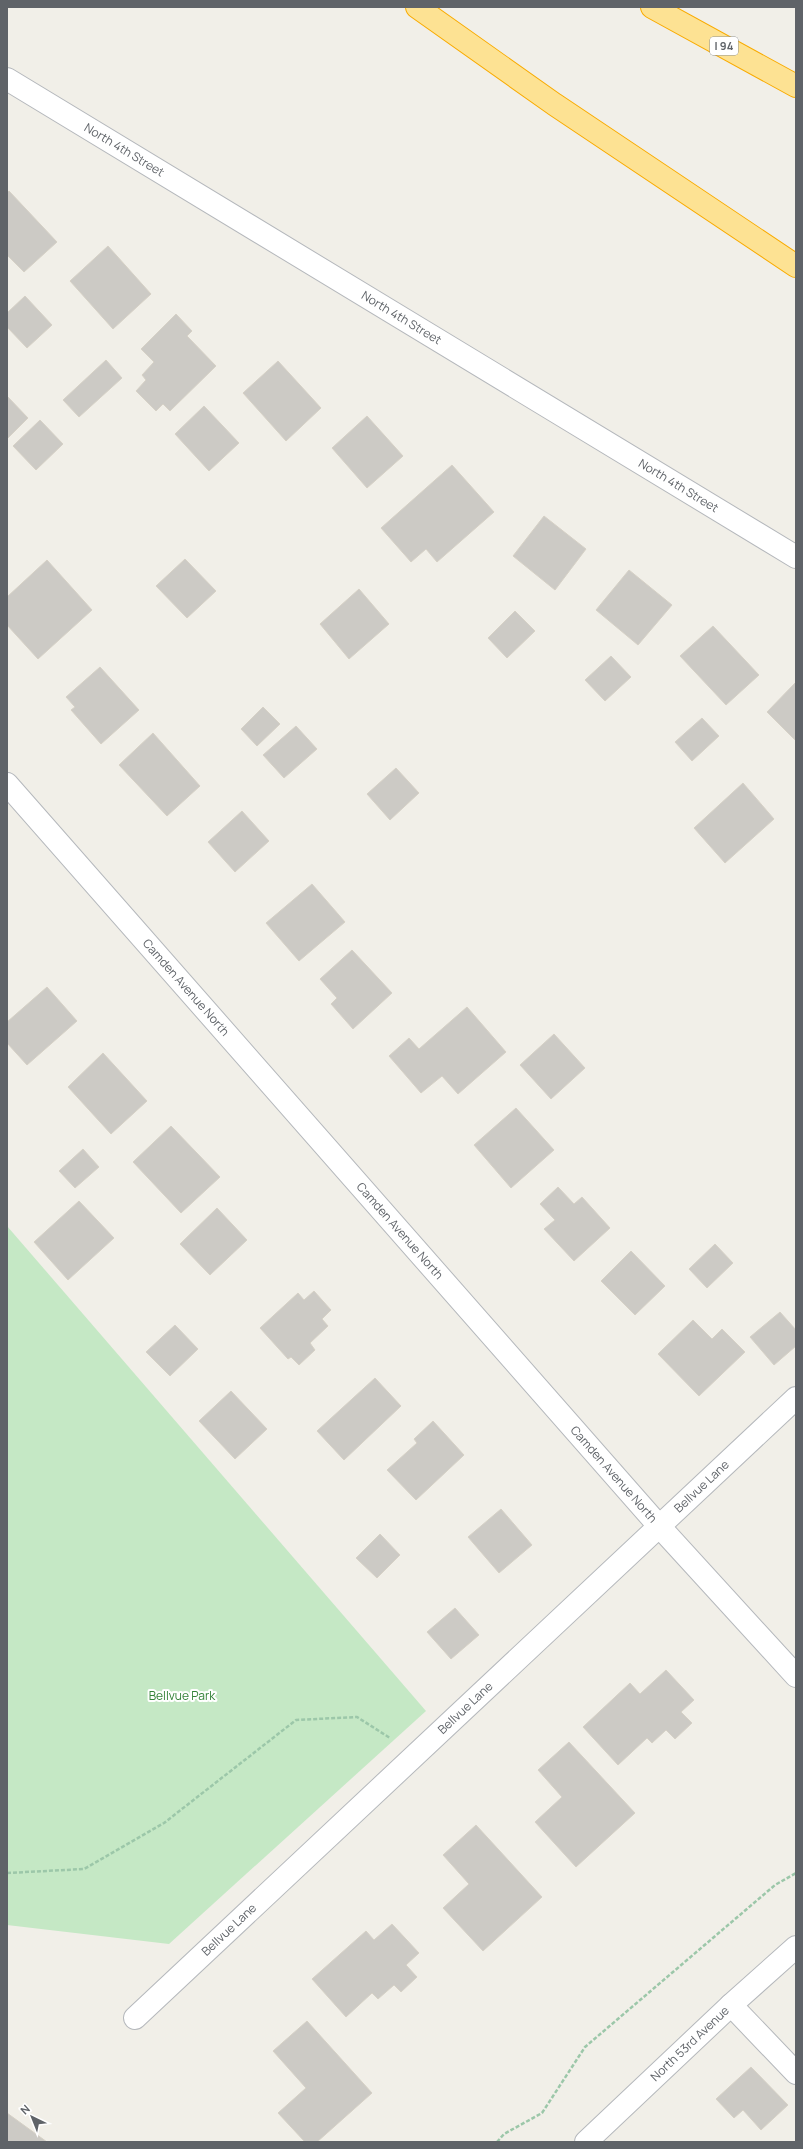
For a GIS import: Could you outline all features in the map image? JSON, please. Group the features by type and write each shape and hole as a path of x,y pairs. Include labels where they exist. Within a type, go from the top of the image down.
{"highway":[{"path":"417,7 554,104 796,266"},
{"name":"I 94","path":"652,7 796,86"}],"street":[{"name":"North 4th Street","path":"7,79 796,557"},
{"name":"Camden Avenue North","path":"7,784 659,1526 796,1676"},
{"name":"Bellvue Lane","path":"135,2018 796,1398"},
{"name":"North 53rd Avenue","path":"586,2142 731,2005 796,1947"},
{"path":"731,2005 796,2072"}],"path":[{"path":"7,1873 84,1869 164,1823 296,1720 357,1717 393,1740 422,1750"},
{"path":"497,2142 504,2134 542,2113 585,2047 774,1885 796,1873"}],"green space":[{"name":"Bellvue Park","path":"7,1226 426,1711 169,1944 7,1925"}],"building":[{"path":"9,191 57,242 24,272 7,255 7,193"},
{"path":"108,246 151,294 113,329 70,281"},
{"path":"25,296 52,325 27,348 7,327 7,313"},
{"path":"176,314 192,331 187,336 216,366 170,411 163,404 156,411 136,391 146,380 142,375 154,362 141,349"},
{"path":"106,360 122,378 79,417 63,400"},
{"path":"278,361 321,408 286,441 243,393"},
{"path":"7,396 28,418 7,439"},
{"path":"204,406 239,443 209,471 175,434"},
{"path":"367,416 403,456 367,488 332,448"},
{"path":"40,420 63,444 36,470 13,446"},
{"path":"452,465 494,512 437,562 426,549 411,562 381,528"},
{"path":"544,516 586,549 555,590 513,556"},
{"path":"185,559 216,591 187,618 156,586"},
{"path":"47,560 92,610 38,659 7,625 7,597"},
{"path":"629,570 672,605 638,645 596,610"},
{"path":"359,589 389,624 349,659 320,624"},
{"path":"515,611 535,631 507,658 488,638"},
{"path":"713,626 759,675 726,705 680,656"},
{"path":"611,656 631,677 605,701 585,680"},
{"path":"100,667 139,710 101,744 71,710 75,707 66,697"},
{"path":"796,682 796,741 767,712"},
{"path":"263,707 280,724 257,746 241,729"},
{"path":"702,718 719,736 692,761 675,742"},
{"path":"296,726 317,749 284,778 263,755"},
{"path":"153,733 200,786 167,816 119,765"},
{"path":"396,768 419,793 390,820 367,794"},
{"path":"743,783 774,819 725,863 694,828"},
{"path":"242,811 269,841 235,872 208,842"},
{"path":"312,884 345,922 299,961 266,923"},
{"path":"352,950 392,993 353,1029 331,1004 337,998 320,979"},
{"path":"47,987 77,1021 27,1065 7,1043 7,1022"},
{"path":"467,1007 506,1052 458,1094 442,1076 421,1093 389,1056 409,1038 419,1049"},
{"path":"554,1034 585,1068 551,1099 520,1065"},
{"path":"103,1053 147,1101 111,1134 68,1087"},
{"path":"516,1108 554,1150 511,1188 474,1145"},
{"path":"171,1126 220,1177 181,1213 133,1162"},
{"path":"83,1149 99,1167 75,1188 59,1171"},
{"path":"558,1187 574,1204 582,1197 610,1228 574,1261 544,1229 555,1220 540,1204"},
{"path":"79,1201 114,1238 68,1280 34,1242"},
{"path":"217,1208 247,1240 210,1275 180,1244"},
{"path":"715,1244 733,1263 707,1288 689,1269"},
{"path":"631,1251 665,1286 635,1315 601,1281"},
{"path":"314,1291 331,1310 322,1319 328,1326 310,1343 315,1350 299,1365 291,1357 288,1359 260,1328 298,1293 304,1300"},
{"path":"780,1312 796,1330 796,1346 774,1365 750,1337"},
{"path":"693,1320 712,1339 722,1329 745,1352 699,1396 658,1354"},
{"path":"175,1325 198,1349 170,1376 146,1352"},
{"path":"375,1378 401,1406 344,1460 317,1431"},
{"path":"231,1391 267,1429 235,1459 199,1421"},
{"path":"433,1421 464,1455 416,1500 387,1470 417,1443 414,1439"},
{"path":"501,1509 532,1545 499,1573 468,1537"},
{"path":"380,1534 400,1555 377,1578 356,1558"},
{"path":"455,1608 479,1635 451,1659 427,1632"},
{"path":"666,1670 694,1700 681,1712 692,1723 675,1739 666,1730 652,1743 647,1738 618,1765 583,1727 630,1683 640,1694"},
{"path":"569,1742 635,1813 576,1867 535,1822 562,1797 538,1770"},
{"path":"476,1825 542,1897 483,1951 443,1908 469,1884 443,1855"},
{"path":"392,1924 419,1953 406,1965 417,1977 401,1992 394,1985 378,1999 372,1993 346,2017 312,1979 366,1931 374,1940"},
{"path":"307,2021 372,2093 317,2142 305,2142 278,2113 306,2088 273,2051"},
{"path":"751,2067 788,2105 761,2130 743,2110 734,2118 716,2099"},
{"path":"7,2113 47,2142 7,2142"}]}
